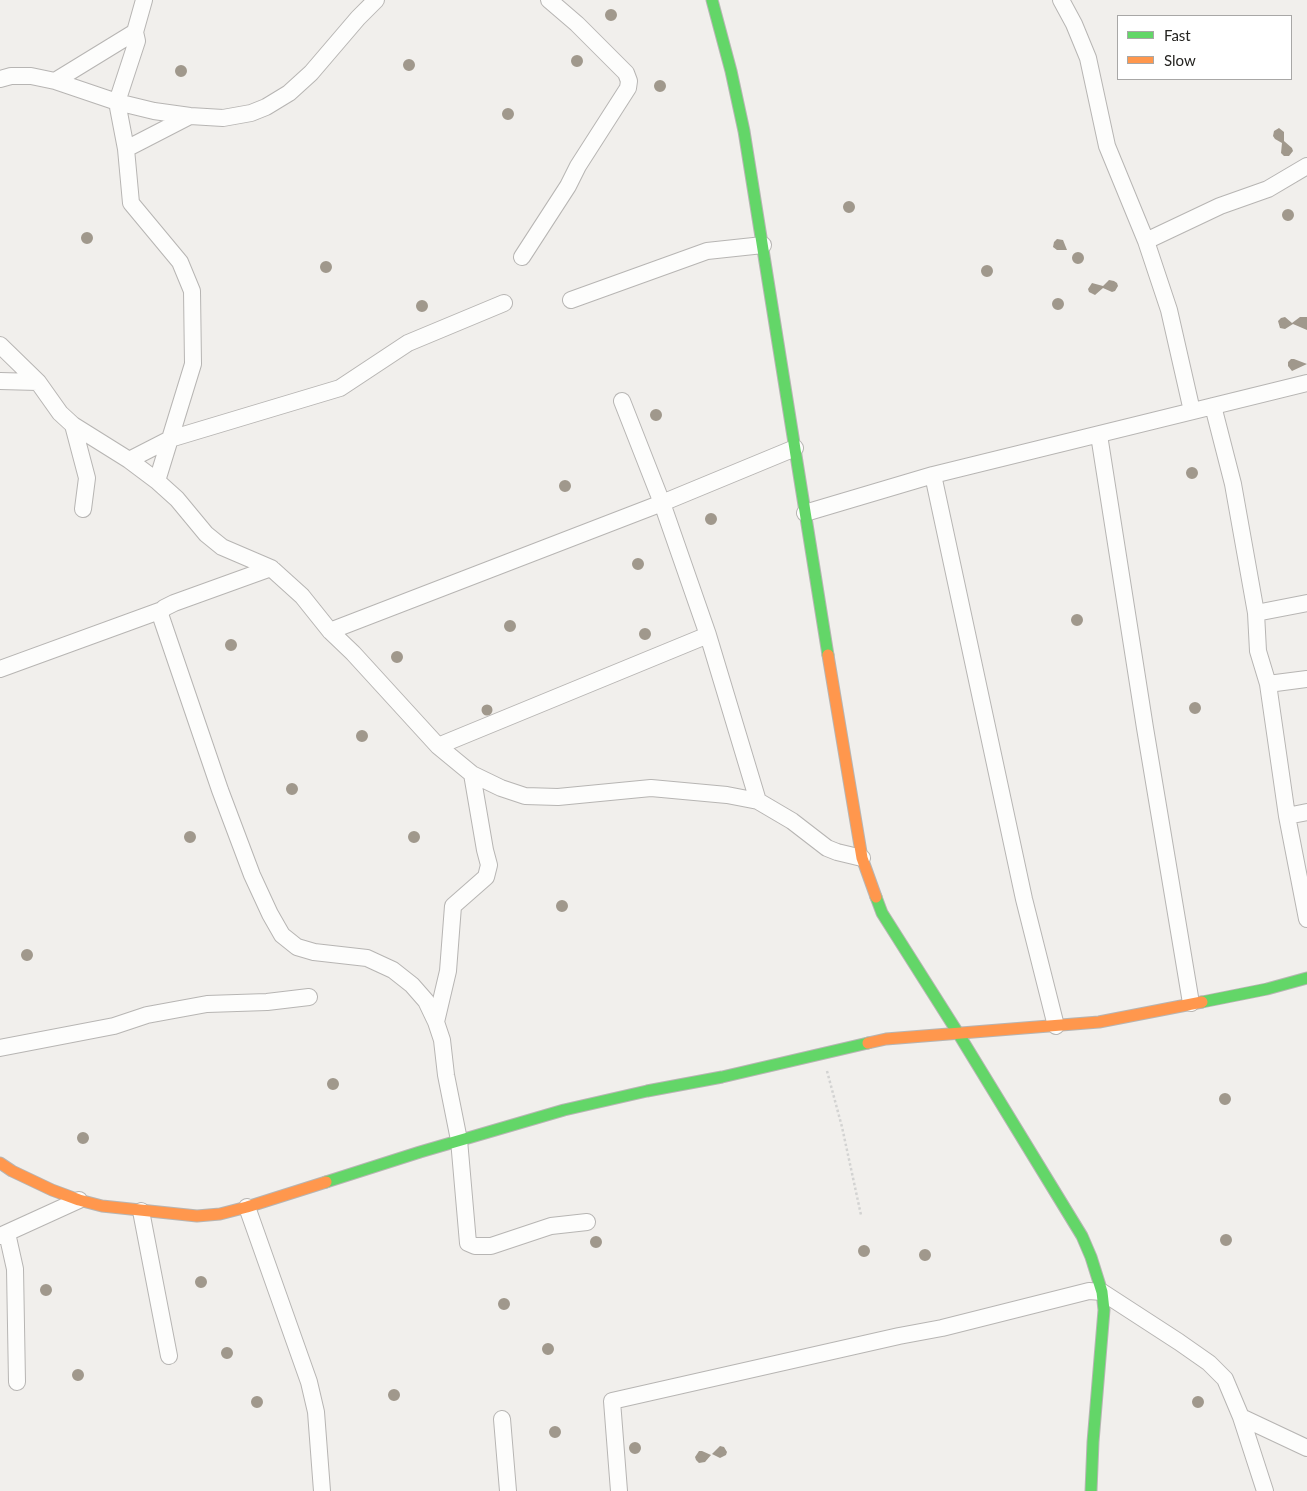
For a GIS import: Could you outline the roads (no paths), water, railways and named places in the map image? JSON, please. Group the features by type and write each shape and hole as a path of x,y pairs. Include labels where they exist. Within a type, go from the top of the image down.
{"street":[{"path":"144,0 134,32 136,41 117,102 126,149 131,203 180,262 192,291 193,364 157,482"},
{"path":"0,79 11,76 31,76 55,81 117,102 154,111 190,116 223,118 252,113 289,93 312,73 358,18 376,0"},
{"path":"522,257 628,88 629,81 626,73 578,24 549,0"},
{"path":"712,0 732,71 744,131 862,858 882,913 1082,1236 1097,1274 1104,1310 1093,1442 1091,1491"},
{"path":"1061,0 1074,24 1088,58 1107,146 1146,241 1169,310 1192,411"},
{"path":"55,81 134,32"},
{"path":"126,149 190,116"},
{"path":"1146,241 1220,206 1268,189 1307,166"},
{"path":"571,300 707,251 763,244"},
{"path":"129,460 170,440 340,388 408,343 504,303"},
{"path":"0,345 38,382 60,413 74,425 129,460 157,482 176,499 206,534 222,548 271,568 302,596 330,631 353,653 438,746 472,774 525,796 558,797 651,788 728,795 758,802 792,821 827,848 862,858"},
{"path":"0,381 38,382"},
{"path":"805,513 932,475 1307,383"},
{"path":"622,401 662,503 708,634 758,802"},
{"path":"1213,406 1233,484 1256,613 1258,651 1268,684 1287,816 1307,919"},
{"path":"74,425 87,478 83,509"},
{"path":"1099,435 1191,1003"},
{"path":"330,631 662,503 795,448"},
{"path":"932,475 1024,899 1056,1026"},
{"path":"0,669 271,568"},
{"path":"1256,613 1307,603"},
{"path":"162,610 160,614 223,799 252,875 282,935 297,947 314,952 367,958 394,970 412,985 426,1001 442,1040 446,1075 459,1140 468,1243 475,1246 491,1246 552,1226 587,1222"},
{"path":"438,746 708,634"},
{"path":"1268,684 1307,679"},
{"path":"436,1022 448,971 453,906 486,877 489,865 484,850 472,774"},
{"path":"1287,816 1307,812"},
{"path":"0,1164 44,1186 79,1200 102,1206 197,1216 220,1214 459,1140 564,1110 647,1091 722,1077 886,1039 1099,1022 1267,989 1307,978"},
{"path":"0,1048 114,1026 147,1015 207,1004 267,1002 309,997"},
{"path":"17,1382 15,1269 4,1235 79,1200"},
{"path":"247,1207 309,1382 316,1412 322,1491"},
{"path":"140,1211 169,1356"},
{"path":"619,1491 612,1400 942,1328 1072,1294 1089,1292 1102,1292 1209,1362 1225,1379 1241,1417 1265,1491"},
{"path":"1241,1417 1307,1448"},
{"path":"502,1419 508,1491"}]}
